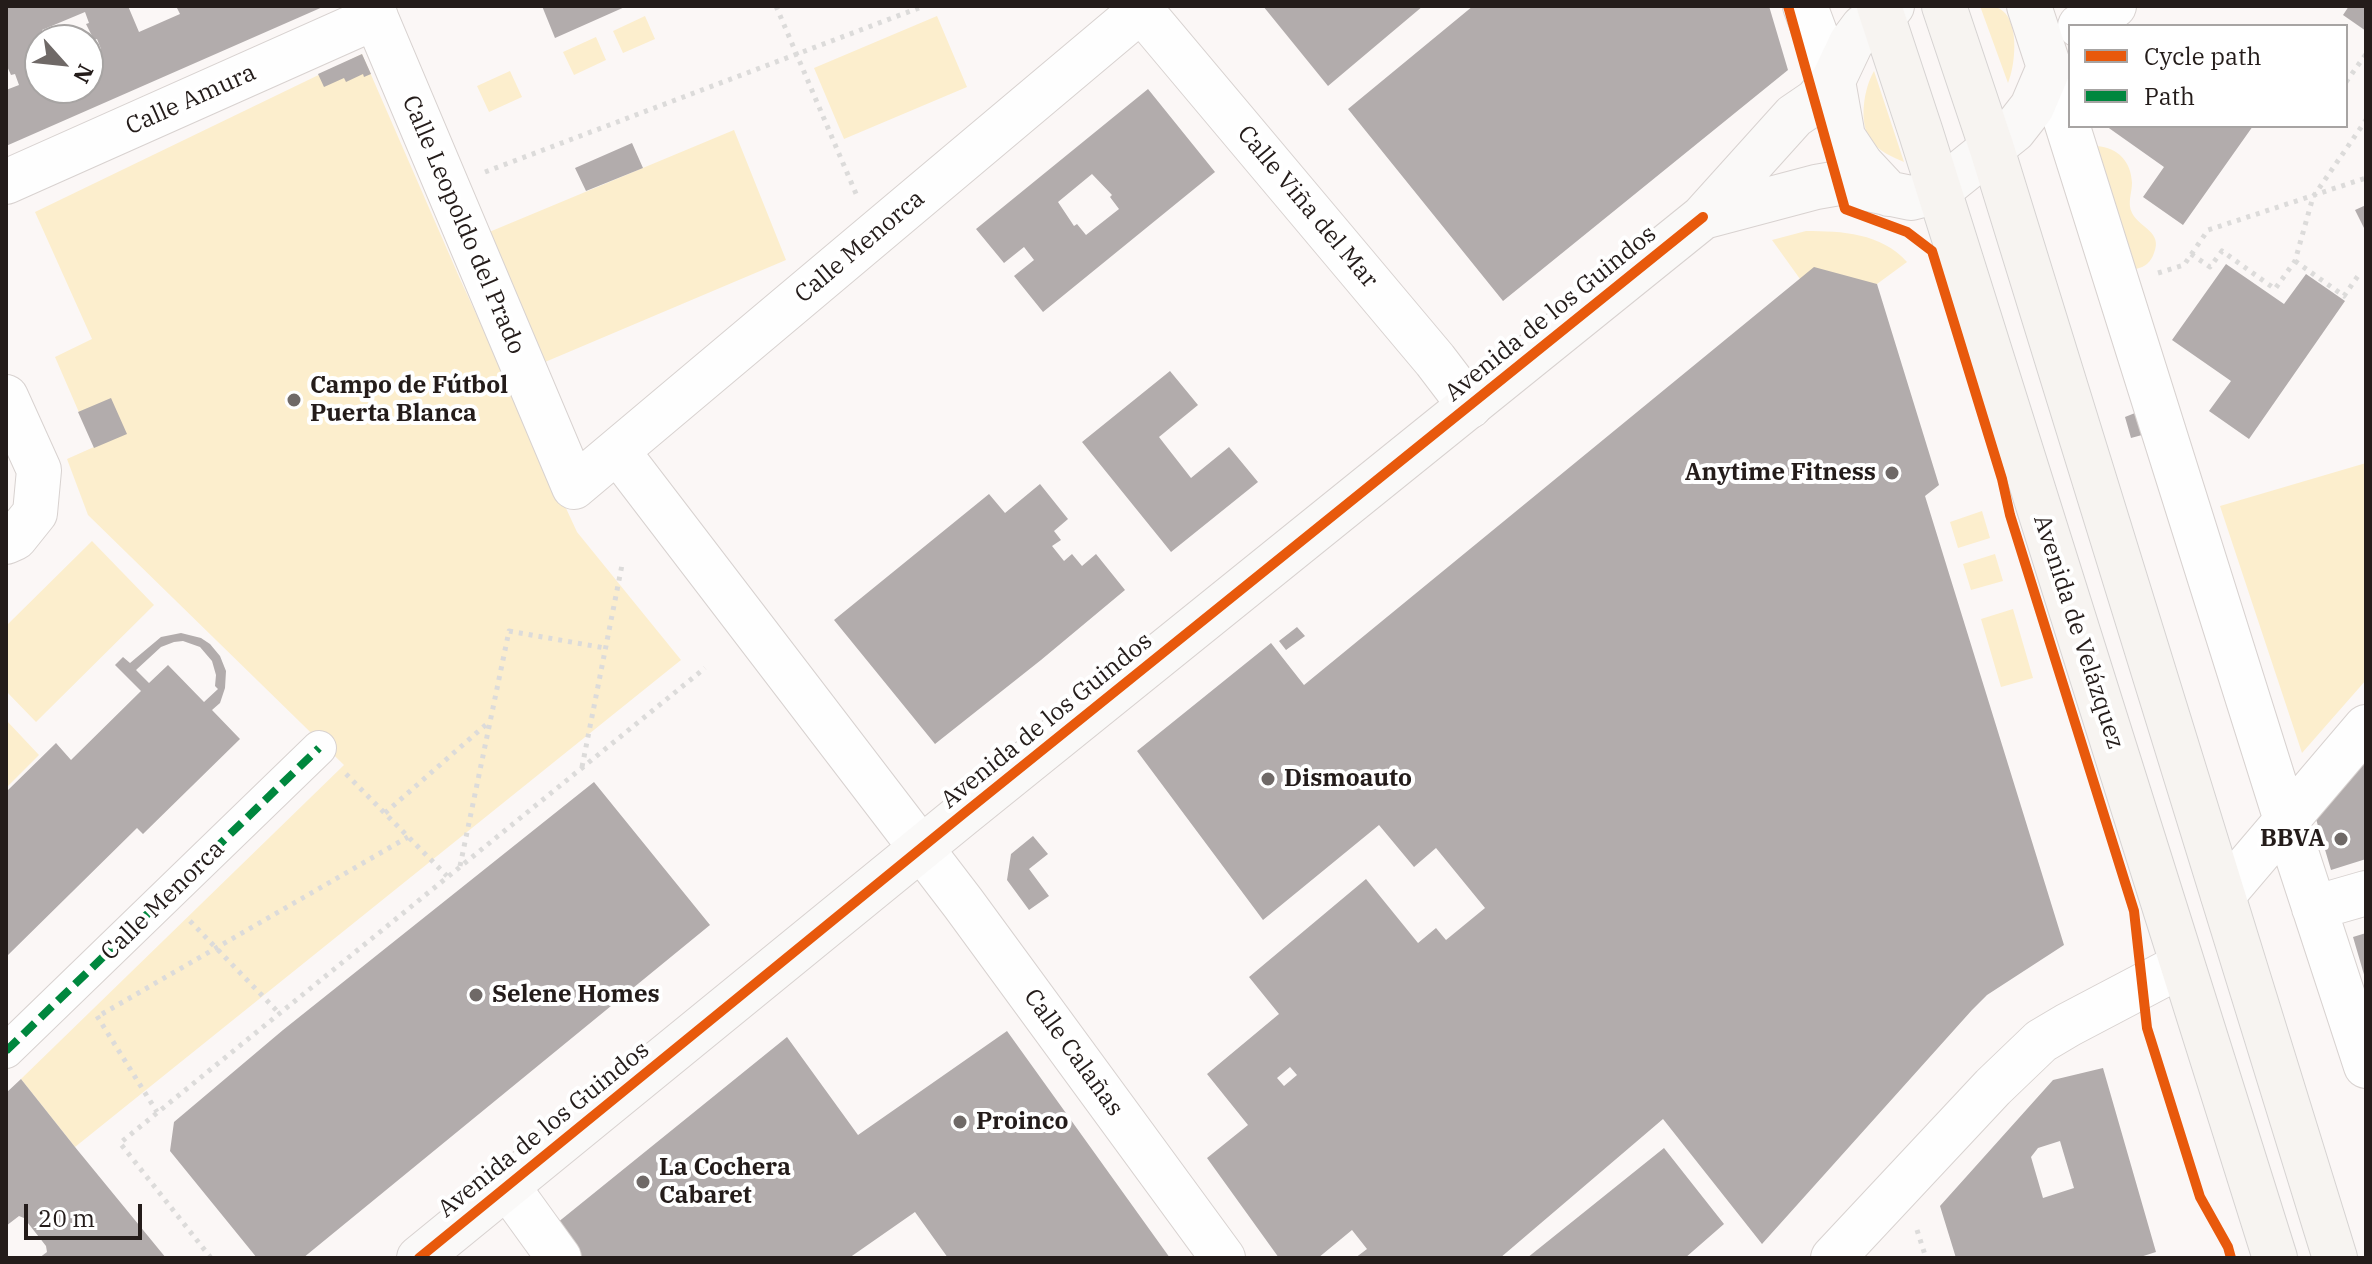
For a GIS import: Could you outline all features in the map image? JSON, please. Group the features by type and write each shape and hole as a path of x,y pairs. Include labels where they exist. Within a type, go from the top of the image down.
{"main road":[{"path":"1944,6 1992,149 2335,1258"},
{"path":"1938,191 2014,130 2032,107 2059,51 2029,6"},
{"path":"1884,8 1851,43 1833,81 1843,137 1861,164 1889,194"},
{"name":"Avenida de Velázquez","path":"1884,8 1938,191 2275,1258"},
{"name":"Avenida de los Guindos","path":"419,1258 1703,217 1794,116 1816,101 1833,81"},
{"name":"Avenida de los Guindos","path":"1703,217 1839,183 1911,198 1938,191"}],"street":[{"path":"1805,6 1833,81"},
{"path":"2083,24 2114,6"},
{"name":"Calle Menorca","path":"574,487 1141,7"},
{"name":"Calle Viña del Mar","path":"1141,7 1470,406"},
{"name":"Calle Amura","path":"6,182 373,12"},
{"name":"Calle Leopoldo del Prado","path":"373,12 574,487"},
{"path":"2059,51 2068,86"},
{"path":"2079,128 2119,284 2366,1066"},
{"path":"6,397 39,470 35,513 15,538 6,542"},
{"path":"618,452 922,848"},
{"path":"2223,895 2366,727"},
{"name":"Calle Menorca","path":"6,1051 319,748"},
{"name":"Calle Calañas","path":"922,848 1223,1258"},
{"path":"2314,908 2366,893"},
{"path":"1833,1258 1993,1087 2041,1041 2182,965"},
{"path":"507,1186 559,1258"}],"path":[{"path":"776,6 864,214 878,232"},
{"path":"447,187 924,6"},
{"path":"2348,79 2366,54"},
{"path":"2191,254 2210,267 2222,251 2275,289 2295,261 2313,197 2366,120"},
{"path":"2119,284 2184,265 2208,230 2366,178"},
{"path":"2295,261 2344,296 2360,273"},
{"path":"582,767 622,565"},
{"path":"460,866 509,631 605,648"},
{"path":"211,1258 120,1143 705,668"},
{"path":"385,813 489,722"},
{"path":"319,748 447,876"},
{"path":"42,1018 61,1039 408,837"},
{"path":"168,897 279,1013"},
{"path":"97,1016 157,1112"},
{"path":"1916,1225 1926,1258"}],"shaded area":[{"path":"1980,6 1993,6 2005,13 2012,28 2014,47 2008,83"},
{"path":"645,16 655,39 623,53 613,31"},
{"path":"937,16 967,87 844,139 814,68"},
{"path":"596,37 606,60 574,75 563,52"},
{"name":"Campo de Fútbol Puerta Blanca","path":"362,54 460,279 577,532 681,660 75,1147 21,1079 344,765 88,515 67,459 94,447 55,357 92,339 35,212"},
{"path":"510,71 522,97 489,112 477,86"},
{"path":"1874,71 1904,162 1878,148 1867,134 1864,106"},
{"path":"734,130 786,260 538,365 482,235"},
{"path":"2097,146 2117,153 2126,162 2132,183 2131,209 2155,240 2151,259 2136,269"},
{"path":"1806,231 1847,233 1873,239 1897,252 1907,262 1877,284 1800,279 1772,240"},
{"path":"2366,463 2366,680 2302,753 2220,506"},
{"path":"1982,511 1990,538 1958,548 1950,522"},
{"path":"92,541 154,605 36,722 6,691 6,626"},
{"path":"1995,554 2003,581 1971,590 1963,564"},
{"path":"2013,609 2033,678 2001,687 1981,619"},
{"path":"6,720 39,755 6,788"}],"building":[{"path":"6,6 128,6 139,32 180,14 176,6 325,6 104,103 104,24 86,24 89,23 85,12 56,24 24,24 24,104 102,104 6,146 6,90 19,85 15,74 11,75 6,64"},
{"path":"542,6 627,6 555,38"},
{"path":"1263,6 1423,6 1328,86"},
{"path":"1473,6 1769,6 1788,70 1503,301 1348,109"},
{"path":"2349,6 2366,6 2366,31 2343,15"},
{"path":"362,54 371,74 364,77 363,74 346,82 344,78 324,87 318,74"},
{"path":"1148,89 1215,172 1043,312 1014,276 1034,260 1024,247 1004,263 976,229","holes":["1092,174 1112,195 1110,197 1119,209 1086,235 1077,224 1074,226 1058,202"]},
{"path":"2109,128 2252,128 2183,225 2143,197 2164,167"},
{"path":"632,143 643,168 586,191 575,168"},
{"path":"2366,205 2366,232 2355,210"},
{"path":"2226,264 2284,304 2306,274 2345,301 2249,439 2209,411 2231,381 2172,340"},
{"path":"1814,267 1877,284 1939,485 1925,496 2064,945 1987,995 1762,1244 1663,1119 1500,1258 1355,1258 1367,1249 1352,1230 1318,1258 1279,1258 1207,1158 1248,1125 1207,1074 1279,1014 1249,977 1366,879 1418,943 1436,928 1446,940 1485,908 1436,848 1414,867 1379,825 1263,920 1137,751 1271,643 1304,685","holes":["1290,1067 1297,1075 1284,1086 1277,1078"]},
{"path":"1170,371 1198,405 1159,437 1191,478 1229,447 1258,482 1171,552 1082,442"},
{"path":"111,398 127,434 94,448 78,412"},
{"path":"2135,413 2142,435 2131,438 2125,417"},
{"path":"1040,484 1068,519 1054,531 1061,540 1052,546 1064,561 1072,554 1082,566 1096,554 1125,590 935,744 834,620 989,494 1005,513"},
{"path":"1297,627 1305,636 1286,650 1279,641"},
{"path":"181,633 201,638 220,656 226,671 225,688 220,703 212,710 240,739 143,834 137,828 6,957 6,792 56,743 71,760 141,691 115,665 123,657 130,663 161,637","holes":["183,641 200,647 212,661 218,689 204,702 168,665 149,683 136,670 161,647 174,642"]},
{"path":"2366,760 2366,859 2331,870 2316,819"},
{"name":"Selene Homes","path":"594,782 710,925 303,1258 257,1258 170,1151 174,1122 283,1030"},
{"path":"1033,836 1048,854 1029,869 1049,896 1029,910 1007,880 1011,854"},
{"path":"2366,933 2366,978 2365,978 2353,937"},
{"path":"1007,1031 1170,1258 948,1258 915,1212 849,1258 581,1258 557,1223 787,1037 858,1135"},
{"path":"2103,1068 2156,1252 2137,1258 1956,1258 1940,1206 2053,1080","holes":["2060,1141 2074,1188 2043,1198 2031,1157 2038,1148"]},
{"path":"21,1079 166,1258 39,1258 47,1252 46,1246 24,1218 19,1216 6,1226 6,1093"},
{"path":"1664,1148 1724,1224 1685,1258 1527,1258"}],"marked path":[{"path":"6,1051 319,748"}],"cycle path":[{"path":"1788,6 1845,209 1907,232 1932,251 2002,479 2010,515 2134,911 2147,1028 2200,1197 2231,1258"},
{"path":"419,1258 1703,217"}],"place":[{"name":"Campo de Fútbol Puerta Blanca","path":"294,400"},
{"name":"Anytime Fitness","path":"1892,473"},
{"name":"Dismoauto","path":"1268,779"},
{"name":"BBVA","path":"2341,839"},
{"name":"Selene Homes","path":"476,995"},
{"name":"Proinco","path":"960,1122"},
{"name":"La Cochera Cabaret","path":"643,1182"}]}
